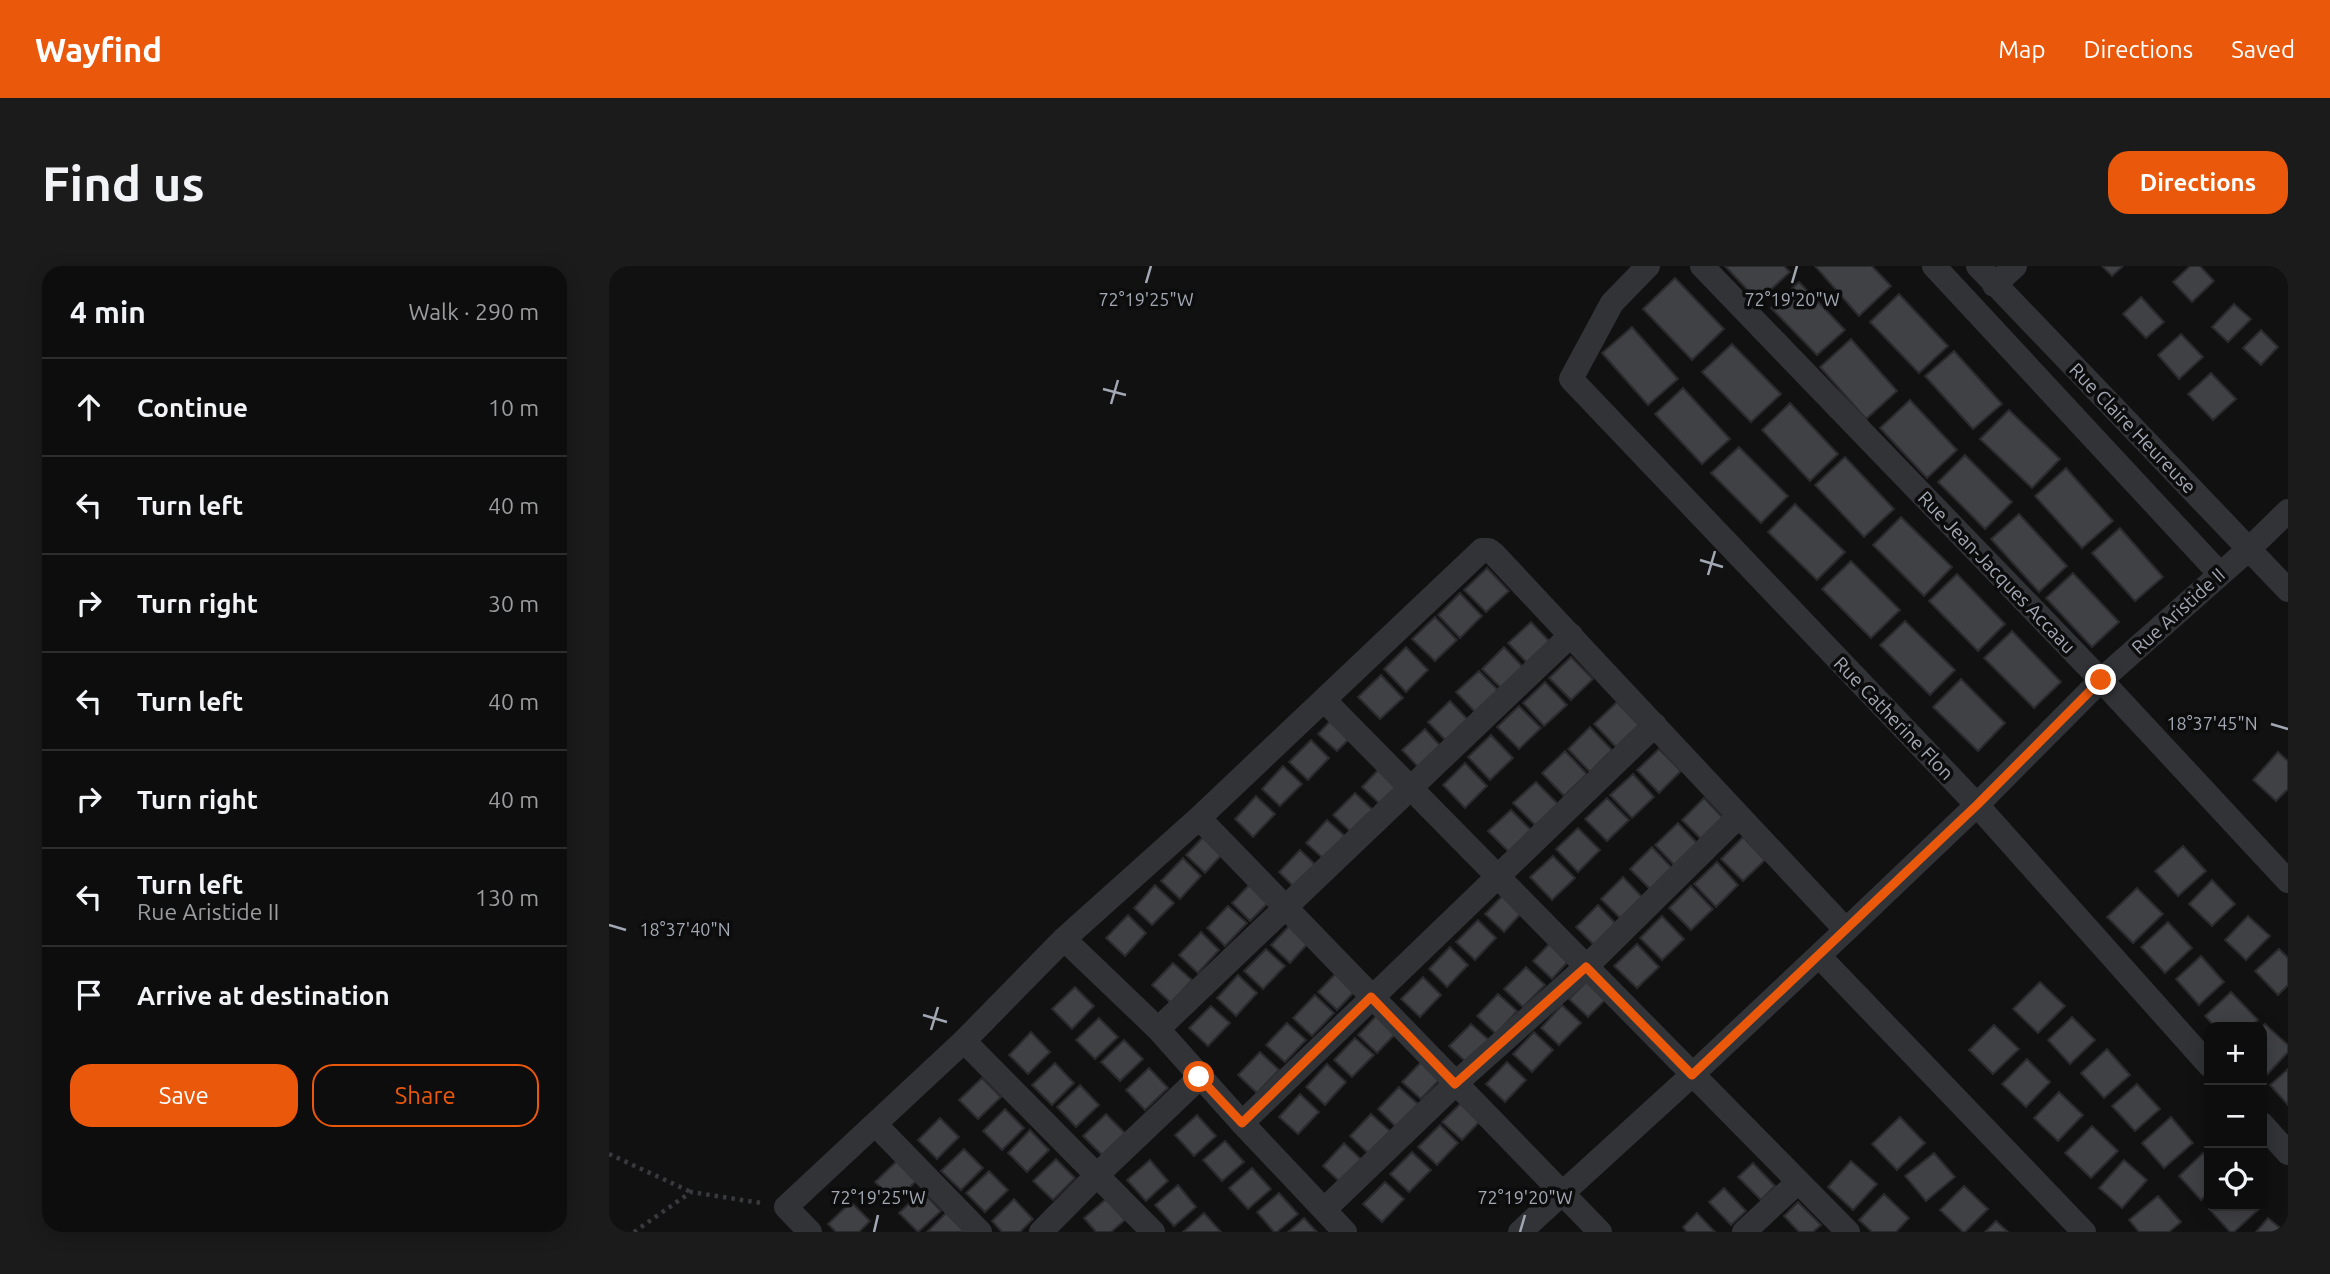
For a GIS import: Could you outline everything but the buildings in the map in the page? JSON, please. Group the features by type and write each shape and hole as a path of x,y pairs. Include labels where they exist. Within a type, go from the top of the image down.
{"street":[{"name":"Rue Catherine Flon","path":"1648,266 1612,303 1571,379 1977,805 2204,1059"},
{"name":"Rue Jean-Jacques Accaau","path":"1702,266 2101,680 2288,881"},
{"path":"1934,266 2220,574"},
{"name":"Rue Claire Heureuse","path":"1978,266 2288,590"},
{"path":"1994,285 2015,266"},
{"name":"Rue Aristide II","path":"1520,1232 1819,956 1977,805 2101,680 2288,511"},
{"path":"810,1232 786,1207 964,1041 1064,939 1199,818 1482,550 1489,550 1494,554 1846,930"},
{"path":"1157,1029 1571,635"},
{"path":"1324,700 1848,1232"},
{"path":"1242,1123 1654,725"},
{"path":"1325,1209 1455,1084 1586,967 1739,816"},
{"path":"1199,818 1560,1194 1600,1232"},
{"path":"1064,939 1157,1029 1345,1232"},
{"path":"1819,956 2084,1232"},
{"path":"964,1041 1153,1232"},
{"path":"1041,1232 1199,1077"},
{"path":"875,1124 980,1232"},
{"path":"2267,1130 2288,1153"},
{"path":"1744,1232 1798,1182"}],"path":[{"path":"609,1154 691,1192 786,1207"},
{"path":"634,1232 691,1192"}],"route":[{"path":"1199,1077 1242,1123 1371,997 1455,1084 1586,967 1692,1075 1977,805 2101,680"}]}
